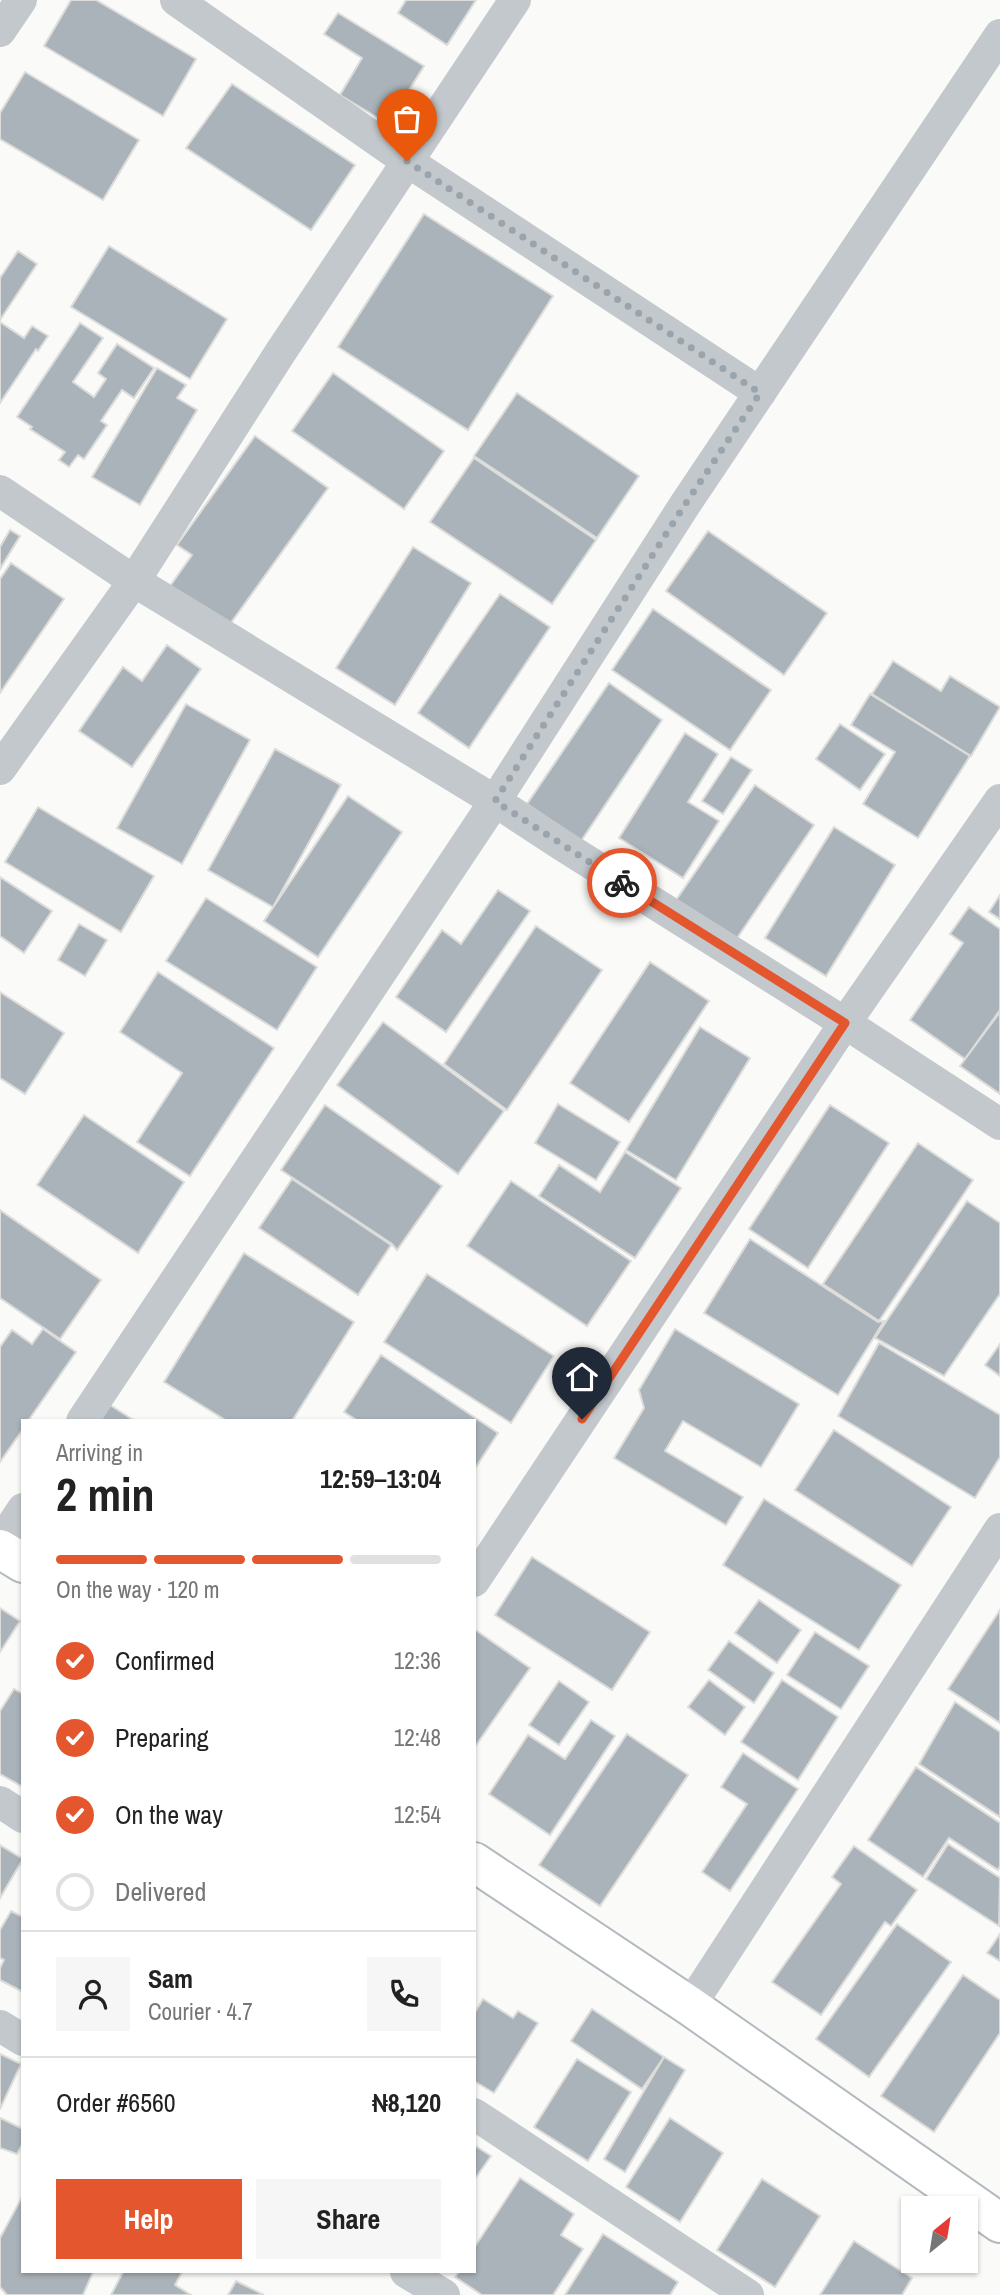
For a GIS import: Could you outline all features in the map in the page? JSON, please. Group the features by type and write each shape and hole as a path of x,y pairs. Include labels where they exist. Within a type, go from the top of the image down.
{"street":[{"path":"0,31 21,0"},
{"path":"176,0 407,161 760,393"},
{"path":"0,769 134,581 280,353 515,0"},
{"path":"83,1419 495,801 684,506 1000,35"},
{"path":"0,491 134,581 495,801 1000,1124"},
{"path":"476,1578 845,1023 1000,800"},
{"path":"0,1543 21,1512"},
{"path":"690,2006 1000,1528"},
{"path":"0,1549 21,1562"},
{"path":"0,1802 21,1816"},
{"path":"476,1863 690,2006 1000,2223"},
{"path":"0,2026 21,2039"},
{"path":"476,2115 748,2295"},
{"path":"408,2273 444,2295"}],"building":[{"path":"71,0 96,0 196,59 163,116 44,46"},
{"path":"406,0 476,0 447,45 398,13"},
{"path":"338,13 424,66 388,124 340,95 362,58 324,34"},
{"path":"25,72 139,140 103,200 0,139 0,113"},
{"path":"232,84 355,165 311,230 186,148"},
{"path":"424,214 553,296 468,430 338,347"},
{"path":"109,246 227,319 190,379 71,307"},
{"path":"18,251 37,264 0,320 0,278"},
{"path":"0,322 24,338 32,326 48,336 38,351 36,349 0,403"},
{"path":"80,323 103,338 73,382 94,397 106,379 98,373 117,344 154,368 134,398 122,390 101,421 107,425 84,459 78,455 69,467 59,460 65,452 17,417"},
{"path":"157,368 186,385 177,398 197,410 140,505 92,477"},
{"path":"333,373 444,451 404,509 292,431"},
{"path":"517,393 639,476 597,538 474,456"},
{"path":"255,436 328,488 225,631 168,589 192,555 177,545"},
{"path":"474,458 596,540 552,604 430,522"},
{"path":"10,530 20,536 0,569 0,547"},
{"path":"708,531 827,613 784,675 666,591"},
{"path":"413,547 471,583 395,705 336,668"},
{"path":"11,563 64,599 0,693 0,579"},
{"path":"500,594 550,627 469,748 418,713"},
{"path":"653,609 771,690 730,750 612,670"},
{"path":"167,645 201,669 132,767 79,731 123,667 142,681"},
{"path":"893,661 941,691 950,676 1000,707 971,756 872,694"},
{"path":"609,683 662,720 581,841 527,804"},
{"path":"870,694 970,756 918,838 863,804 895,752 851,725"},
{"path":"186,704 250,740 182,864 117,828"},
{"path":"840,724 885,754 860,790 816,759"},
{"path":"685,733 718,754 688,802 719,821 683,878 619,838"},
{"path":"275,749 341,785 273,907 208,870"},
{"path":"731,757 752,770 723,814 702,801"},
{"path":"755,785 814,825 733,944 672,906"},
{"path":"348,796 402,832 318,957 264,921"},
{"path":"38,807 154,876 121,932 5,862"},
{"path":"834,827 895,865 826,976 765,938"},
{"path":"0,877 52,911 24,953 0,936"},
{"path":"498,890 530,911 446,1032 396,997 442,930 461,944"},
{"path":"1000,895 1000,919 989,912"},
{"path":"206,898 317,967 277,1030 166,961"},
{"path":"969,907 1000,929 1000,1010 965,1059 910,1020 963,943 950,934"},
{"path":"79,924 107,940 85,976 58,960"},
{"path":"536,926 602,970 507,1110 444,1064"},
{"path":"650,962 709,1001 629,1122 570,1083"},
{"path":"158,972 274,1048 190,1176 137,1142 182,1073 120,1032"},
{"path":"0,992 64,1033 25,1094 0,1078"},
{"path":"1000,1012 1000,1094 960,1066"},
{"path":"383,1022 504,1111 458,1174 337,1085"},
{"path":"700,1027 750,1058 676,1180 626,1150"},
{"path":"558,1104 620,1142 596,1180 535,1143"},
{"path":"325,1105 442,1186 397,1250 392,1244 281,1170"},
{"path":"830,1105 889,1143 808,1268 749,1229"},
{"path":"84,1115 184,1182 138,1253 37,1185"},
{"path":"918,1143 973,1180 879,1321 823,1284"},
{"path":"625,1152 681,1188 635,1258 539,1196 559,1165 600,1192"},
{"path":"292,1179 391,1245 358,1295 259,1228"},
{"path":"511,1181 631,1261 587,1326 467,1246"},
{"path":"967,1201 1000,1223 1000,1294 944,1376 875,1338"},
{"path":"0,1210 101,1280 60,1339 0,1298"},
{"path":"750,1239 878,1322 884,1321 838,1395 704,1313"},
{"path":"244,1253 354,1322 293,1419 224,1419 164,1382"},
{"path":"427,1274 554,1356 511,1423 384,1342"},
{"path":"43,1329 76,1352 29,1419 21,1419 21,1432 0,1462 0,1347 12,1330 32,1344"},
{"path":"675,1329 799,1404 761,1467 683,1421 665,1451 743,1497 726,1525 614,1458 644,1408 639,1390"},
{"path":"879,1343 1000,1415 1000,1457 975,1498 838,1416"},
{"path":"1000,1344 1000,1376 985,1365"},
{"path":"381,1355 498,1433 476,1467 476,1419 355,1419 344,1412"},
{"path":"110,1405 132,1419 101,1419"},
{"path":"834,1430 951,1507 912,1566 795,1490"},
{"path":"764,1499 901,1585 859,1650 723,1565"},
{"path":"532,1557 650,1632 612,1690 495,1615"},
{"path":"759,1600 801,1630 777,1663 735,1633"},
{"path":"0,1608 20,1621 0,1652"},
{"path":"1000,1610 1000,1723 948,1689"},
{"path":"476,1630 530,1668 476,1745"},
{"path":"815,1632 869,1666 841,1709 787,1675"},
{"path":"729,1641 774,1673 754,1703 708,1670"},
{"path":"709,1680 745,1707 725,1735 688,1707"},
{"path":"782,1680 838,1717 798,1780 741,1742"},
{"path":"559,1681 589,1702 559,1745 529,1725"},
{"path":"14,1689 21,1693 21,1786 0,1774 0,1711"},
{"path":"955,1702 1000,1732 1000,1817 919,1764"},
{"path":"591,1720 615,1736 550,1835 489,1794 528,1735 565,1759"},
{"path":"627,1734 688,1775 600,1906 539,1865"},
{"path":"743,1753 798,1789 730,1891 702,1872 747,1804 721,1787"},
{"path":"916,1767 1000,1823 998,1870 949,1838 923,1877 868,1840"},
{"path":"948,1844 1000,1878 999,1926 926,1879"},
{"path":"0,1845 21,1858 21,1862 0,1898"},
{"path":"854,1846 917,1890 891,1926 885,1922 821,2015 772,1982 841,1884 832,1877"},
{"path":"11,1911 21,1916 21,1991 0,1980 0,1968 4,1960 0,1958 0,1930"},
{"path":"897,1924 951,1962 869,2077 816,2039"},
{"path":"1000,1934 1000,1961 987,1953"},
{"path":"963,1975 1000,2000 1000,2033 934,2132 881,2096"},
{"path":"483,1999 513,2018 518,2011 538,2023 494,2093 476,2082 476,2011"},
{"path":"592,2009 664,2057 642,2089 571,2041"},
{"path":"0,2054 21,2064 0,2109"},
{"path":"664,2057 685,2070 625,2172 604,2159"},
{"path":"577,2059 631,2092 588,2161 534,2127"},
{"path":"0,2118 21,2128 21,2147 17,2154 0,2148"},
{"path":"670,2118 723,2153 680,2222 626,2187"},
{"path":"476,2146 491,2156 476,2177"},
{"path":"520,2178 574,2214 561,2235 583,2249 553,2295 482,2295 455,2277 458,2273 476,2273 476,2245"},
{"path":"762,2179 820,2216 775,2287 717,2250"},
{"path":"21,2199 21,2273 93,2273 83,2295 7,2295 0,2287 0,2238"},
{"path":"603,2234 678,2282 670,2295 565,2295"},
{"path":"854,2241 912,2278 902,2295 820,2295"},
{"path":"122,2273 181,2273 175,2285 191,2295 111,2295"},
{"path":"236,2281 264,2295 228,2295"}],"way so far":[{"path":"407,161 760,393 684,506 495,801 622,883"}],"route":[{"path":"582,1419 845,1023 622,883"}]}
